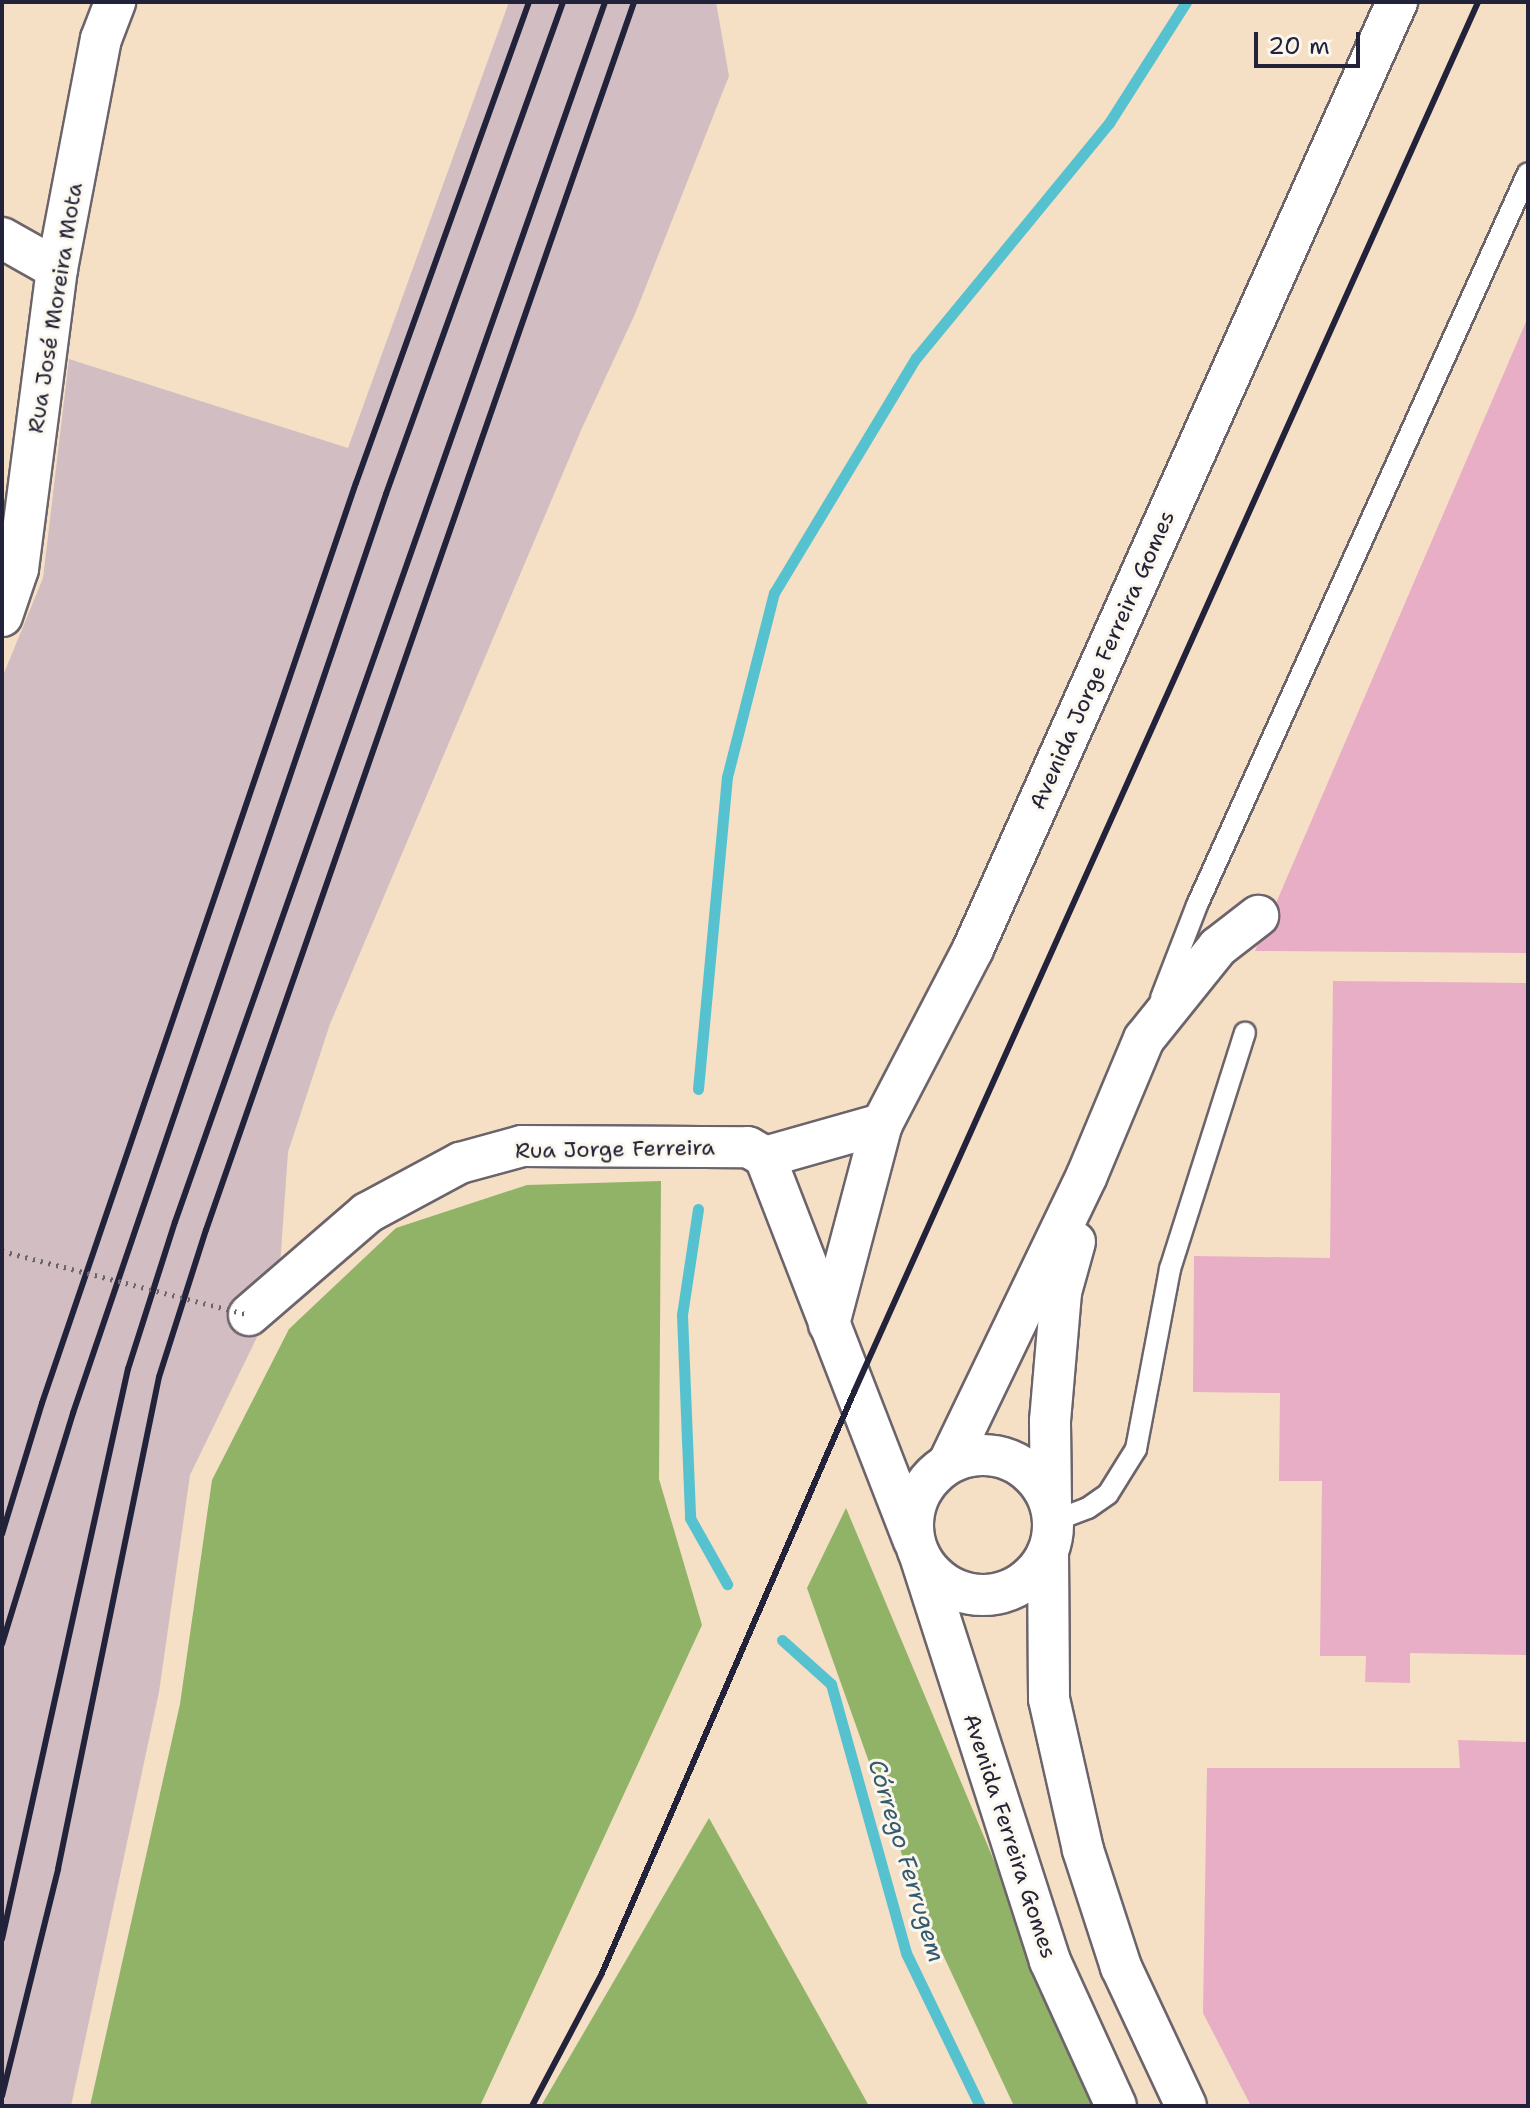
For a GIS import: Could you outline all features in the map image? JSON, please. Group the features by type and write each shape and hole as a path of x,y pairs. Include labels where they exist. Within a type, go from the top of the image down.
{"street":[{"name":"Rua José Moreira Mota","path":"2,616 18,569 57,269 101,39 115,2"},
{"name":"Avenida Jorge Ferreira Gomes","path":"829,1324 882,1124 973,949 1397,2"},
{"path":"2,238 57,269"},
{"path":"944,1466 969,1455 990,1454 1010,1459 1028,1470 1042,1486 1051,1526 1038,1569 1024,1583 1006,1592 987,1596 949,1587 918,1551 912,1523 916,1503 944,1466 1087,1175 1144,1039 1218,947 1258,916"},
{"path":"765,1157 882,1124"},
{"name":"Rua Jorge Ferreira","path":"249,1315 367,1213 460,1163 522,1146 748,1147 765,1157"},
{"name":"Avenida Ferreira Gomes","path":"765,1157 918,1551 1050,1961 1116,2106"},
{"path":"1087,1175 1083,1212 1061,1292 1050,1421 1049,1699 1083,1850 1121,1967 1186,2106"},
{"name":"Avenida Ferreira Gomes","path":"868,1428 901,1460 944,1466"}],"lane":[{"path":"1144,1039 1197,905 1528,173"},
{"path":"1051,1526 1088,1508 1108,1494 1136,1449 1170,1269 1245,1033"}],"path":[{"path":"2,1251 249,1315"}],"shaded area":[{"path":"509,2 716,2 729,76 635,314 582,428 330,1024 288,1152 280,1266 260,1331 190,1475 159,1692 71,2106 2,2106 2,678 43,578 69,359 348,448"}],"green space":[{"path":"661,1181 659,1479 702,1625 480,2106 90,2106 180,1704 212,1480 289,1329 396,1228 527,1185"},
{"path":"846,1508 1097,2106 1014,2106 921,1908 807,1588"},
{"path":"709,1818 869,2106 541,2106"}],"building":[{"path":"1528,317 1528,953 1255,951 1270,917"},
{"path":"1333,981 1528,983 1528,1655 1410,1653 1410,1683 1365,1682 1366,1656 1320,1656 1322,1481 1279,1481 1280,1393 1193,1392 1194,1256 1330,1258"},
{"path":"1458,1740 1528,1742 1528,2106 1251,2106 1203,2013 1207,1768 1460,1768"}],"waterway":[{"path":"698,1089 727,777 774,593 916,358 1109,123 1186,2"},
{"name":"Córrego Ferrugem","path":"698,1209 682,1315 690,1518 727,1584"},
{"name":"Córrego Ferrugem","path":"782,1640 831,1684 906,1953 980,2106"}],"railway":[{"path":"2,1534 42,1403 356,483 529,2"},
{"path":"2,1644 73,1413 386,494 563,2"},
{"path":"2,1939 128,1369 175,1222 605,2"},
{"path":"2,2096 58,1869 159,1377 206,1230 634,2"},
{"path":"532,2106 602,1973 854,1392 1478,2"}]}
